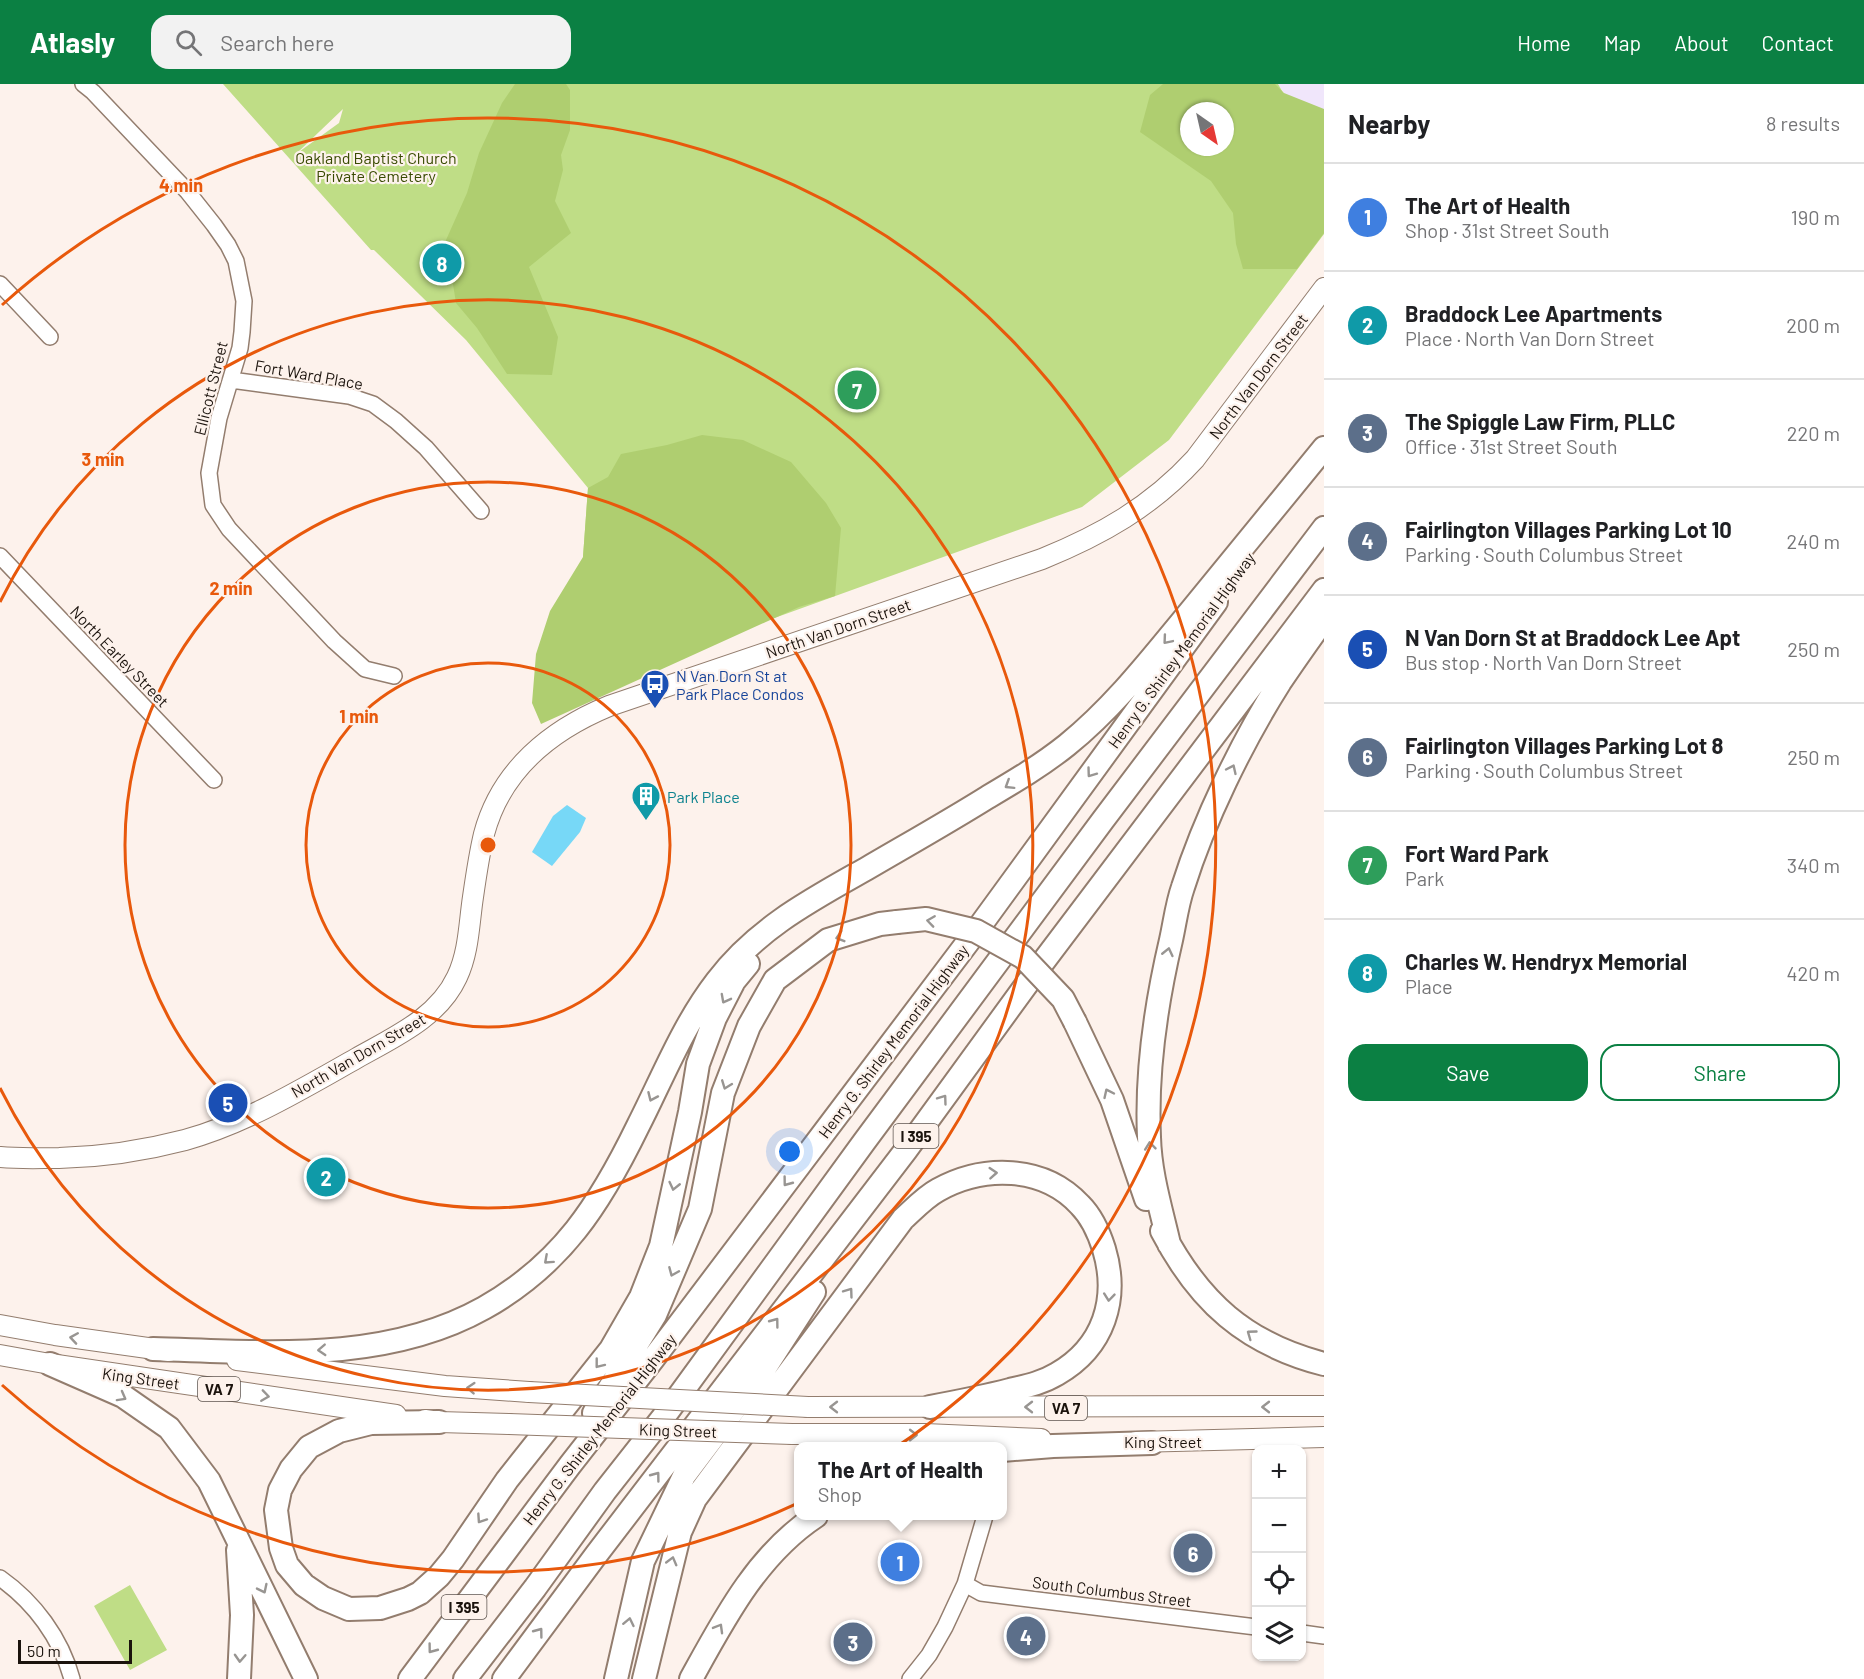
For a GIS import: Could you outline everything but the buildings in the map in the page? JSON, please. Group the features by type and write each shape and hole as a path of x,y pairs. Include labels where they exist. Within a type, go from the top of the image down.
{"highway":[{"path":"153,1349 260,1352 367,1347 406,1338 459,1321 507,1294 554,1255 591,1211 635,1132 667,1064 714,985 747,946 801,905 965,811 1066,746 1109,707 1324,448"},
{"name":"Henry G. Shirley Memorial Highway","path":"410,1679 977,930 1324,454"},
{"path":"465,1679 668,1410 1110,811 1324,528"},
{"name":"I 395","path":"504,1679 906,1150 1036,970 1324,590"},
{"path":"1169,1244 1152,1168 1149,1098 1152,1037 1182,888 1208,822 1239,756 1280,683 1324,619"},
{"path":"439,1422 372,1423 339,1431 309,1447 291,1469 280,1490 276,1510 280,1548 287,1565 304,1585 323,1598 349,1609 380,1608 420,1593 453,1559 507,1480 611,1349 641,1297 661,1246 698,1064 715,1018 735,981 760,947 801,905"},
{"path":"518,1535 655,1315 700,1209 723,1093 749,1026 775,980 828,940 880,924 926,919 976,931 1023,957 1063,999 1112,1101 1149,1208 1169,1244 1202,1292 1219,1310 1261,1341 1282,1351 1324,1364"},
{"path":"616,1679 643,1561 684,1476 763,1371 906,1150"},
{"path":"644,1679 680,1532 695,1500 903,1219 936,1191 958,1180 984,1173 1010,1172 1028,1175 1065,1192 1092,1220 1110,1274 1107,1313 1098,1333 1076,1360 1045,1380 987,1397 930,1407"},
{"path":"50,1364 123,1396 169,1428 209,1482 306,1679"},
{"path":"1007,1450 1152,1443"},
{"path":"691,1679 728,1612 757,1571 789,1536 810,1520"},
{"path":"237,1537 242,1614 239,1679"}],"main road":[{"name":"North Van Dorn Street","path":"0,1157 87,1157 135,1151 186,1139 242,1119 271,1105 411,1026 433,1011 457,977 468,939 476,875 485,833 497,802 516,772 545,741 570,724 609,706 1042,559 1081,543 1117,524 1170,484 1195,459 1324,288"},
{"name":"King Street","path":"0,1325 153,1349 445,1386 529,1392 808,1407 1324,1406"},
{"name":"King Street","path":"0,1355 439,1422 792,1434 926,1434 1152,1443 1324,1437"}],"street":[{"name":"Ellicott Street","path":"83,84 186,191 214,225 236,261 244,301 242,332 240,348 219,418 209,473 213,505 229,529 334,641 365,669 394,676"},
{"path":"0,284 50,337"},
{"name":"Fort Ward Place","path":"231,380 349,396 373,404 426,448 481,511"},
{"name":"North Earley Street","path":"0,556 214,780"},
{"path":"910,1679 929,1654 945,1627 965,1584 984,1520"},
{"path":"0,1578 30,1603 51,1631 67,1661 72,1679"},
{"name":"South Columbus Street","path":"965,1584 981,1593 1252,1626"},
{"path":"1306,1634 1324,1636"}],"shaded area":[{"path":"1278,84 1324,84 1324,163 1284,93"}],"green space":[{"name":"Oakland Baptist Church Private Cemetery","path":"223,84 1278,84 1324,163 1324,234 1169,440 1082,507 636,668 583,557 588,488 466,340 374,250 371,250","holes":["343,109 339,123 296,154"]},
{"path":"515,84 566,84 570,90 570,130 561,155 563,170 555,201 571,233 529,267 558,337 552,375 507,374 477,328 456,303 446,240 467,193 479,153 502,103"},
{"path":"1163,84 1275,84 1284,93 1324,109 1324,233 1297,269 1243,269 1236,244 1233,213 1211,181 1140,132 1150,95"},
{"path":"702,435 743,440 791,462 826,503 841,528 835,596 799,607 541,724 532,703 536,654 550,611 583,557 588,488 608,477 621,454"},
{"path":"130,1585 167,1650 130,1670 94,1606"}],"water":[{"path":"567,805 586,818 580,832 552,866 532,852 553,816"}],"place":[{"name":"Charles W. Hendryx Memorial","path":"442,263"},
{"name":"Fort Ward Park","path":"857,390"},
{"name":"N Van Dorn St at Park Place Condos","path":"655,710"},
{"name":"Park Place","path":"646,822"},
{"name":"N Van Dorn St at Braddock Lee Apt","path":"228,1103"},
{"name":"Braddock Lee Apartments","path":"326,1177"},
{"name":"Fairlington Villages Parking Lot 8","path":"1193,1553"},
{"name":"The Art of Health","path":"900,1562"},
{"name":"Fairlington Villages Parking Lot 10","path":"1026,1636"},
{"name":"The Spiggle Law Firm, PLLC","path":"853,1642"}]}
